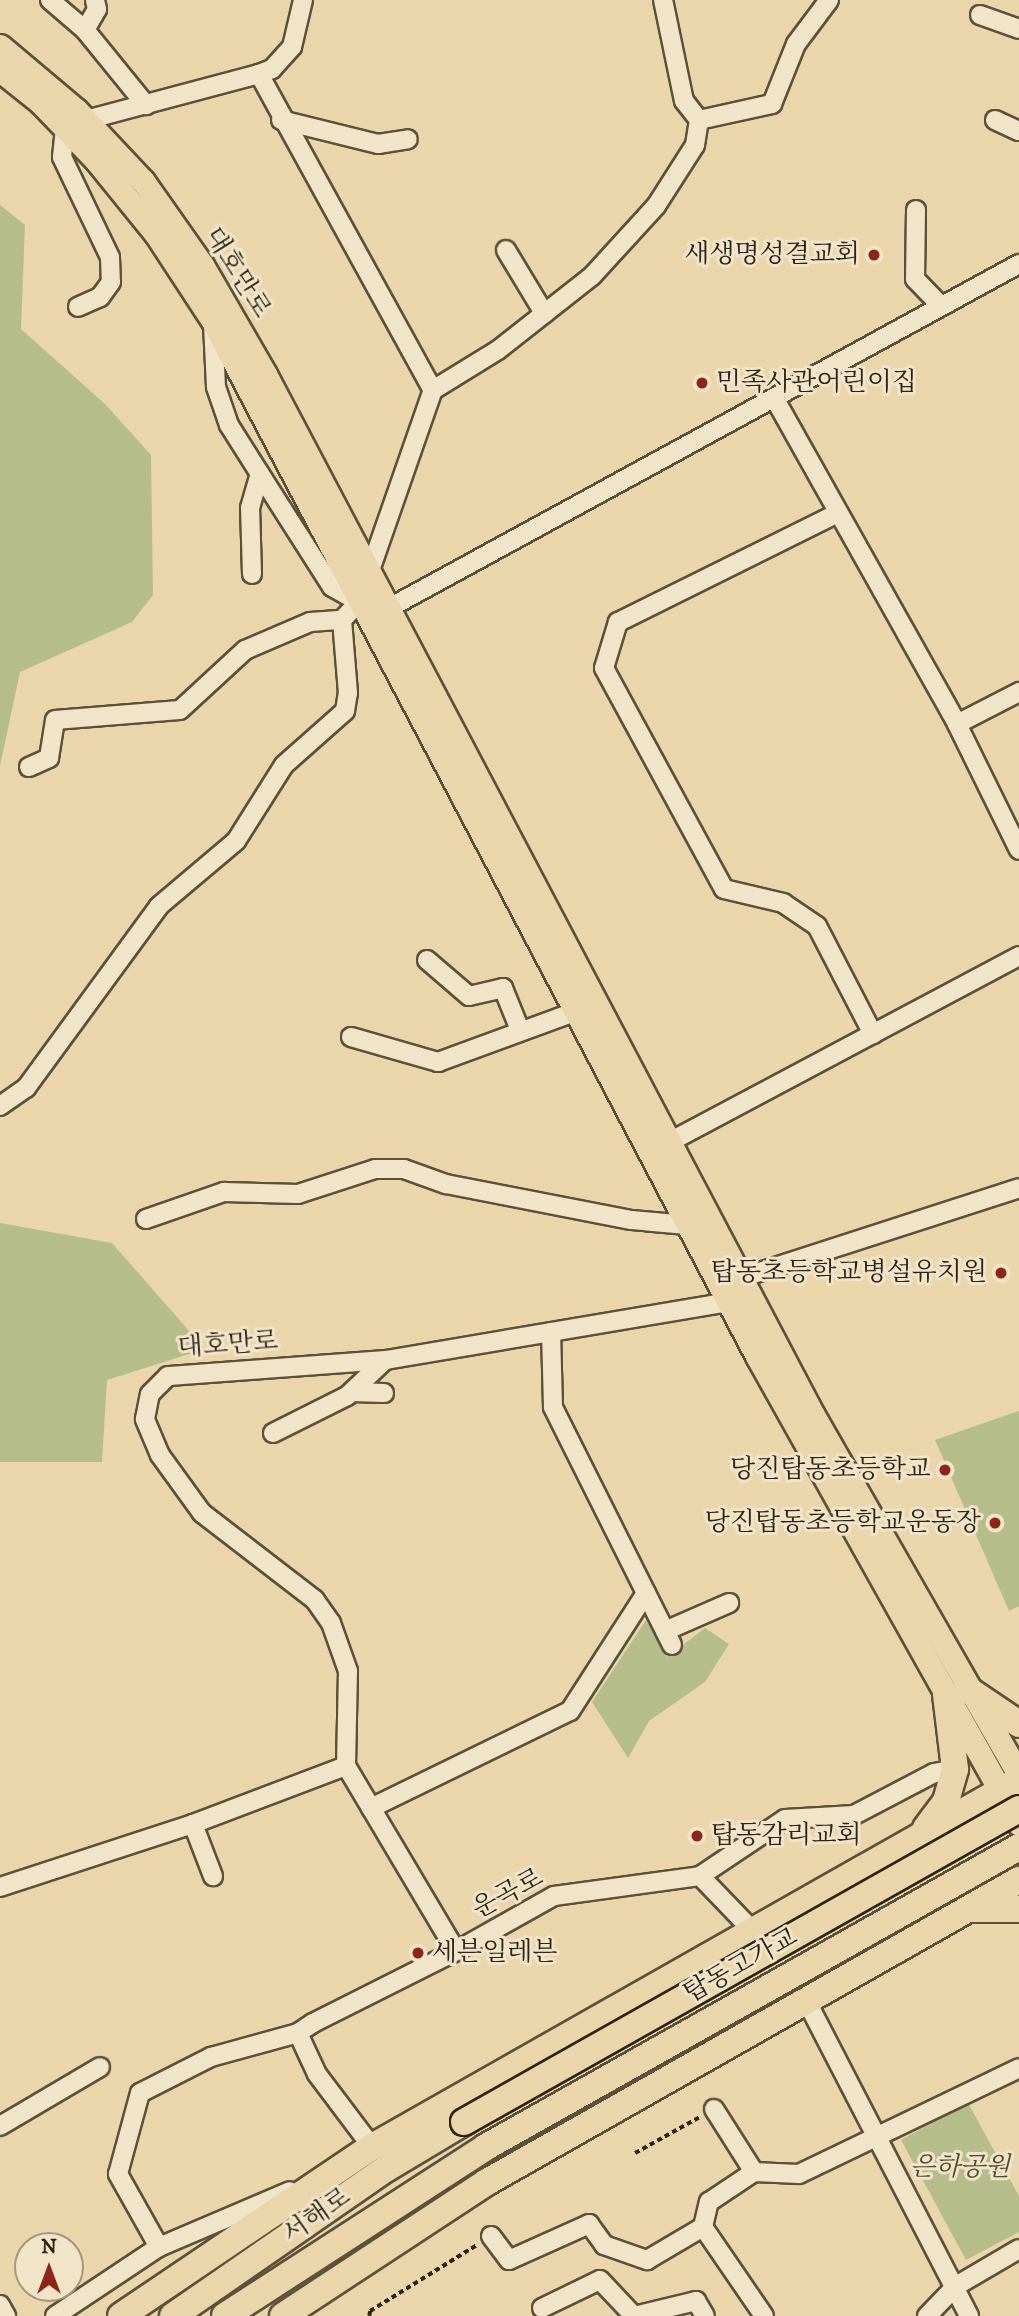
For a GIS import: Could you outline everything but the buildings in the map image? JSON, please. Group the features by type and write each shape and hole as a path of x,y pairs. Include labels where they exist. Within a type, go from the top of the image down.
{"highway":[{"path":"902,1847 940,1811 955,1769 958,1693 1019,1724"},
{"path":"121,2316 372,2147 902,1847 1013,1781"},
{"name":"탑동고가교","path":"464,2122 1019,1809"},
{"name":"탑동고가교","path":"486,2147 1019,1847"},
{"path":"283,2316 487,2182 805,1998 1019,1880"},
{"path":"962,1912 1019,1909"},
{"name":"서해로","path":"173,2316 387,2168 464,2122"},
{"name":"서해로","path":"225,2316 486,2147"}],"main road":[{"name":"대호만로","path":"0,46 76,124 156,234 213,321 348,612"},
{"name":"대호만로","path":"0,70 76,124 143,181 202,265 389,608 660,1147"},
{"path":"348,612 575,1012 741,1278 958,1693"},
{"path":"660,1147 687,1225 848,1526 1013,1781 1019,1824"}],"street":[{"path":"50,0 85,30 146,104"},
{"path":"85,30 97,9 95,0"},
{"path":"78,307 100,297 111,282 110,257 62,157 76,124 272,69 292,47 303,0"},
{"path":"259,74 281,120 433,390 498,350 592,276 656,206 695,145 699,120 684,101 663,0"},
{"path":"699,120 772,104 796,44 829,0"},
{"path":"980,15 1019,29"},
{"path":"281,120 378,144 408,139"},
{"path":"995,120 1019,131"},
{"path":"915,211 915,279 942,306"},
{"path":"506,250 544,313"},
{"path":"389,608 776,401 1019,264"},
{"name":"대호만로","path":"213,321 216,387 229,425 348,612"},
{"name":"대호만로","path":"0,1106 26,1088 159,906 236,841 284,765 345,711 348,693 348,612 370,572 433,390"},
{"path":"776,401 957,724 1019,850"},
{"path":"252,574 250,508 260,474"},
{"path":"838,513 618,622 604,668 724,889 783,902 817,926 873,1034"},
{"path":"29,767 49,758 55,720 180,710 245,650 310,622 348,612"},
{"path":"957,724 1019,692"},
{"path":"660,1147 1019,957"},
{"path":"426,960 469,996 503,988 520,1030"},
{"path":"351,1037 438,1062 575,1012"},
{"path":"146,1219 224,1192 298,1194 374,1169 404,1169 446,1184 632,1220 687,1225"},
{"path":"741,1278 1019,1188"},
{"name":"대호만로","path":"346,1766 348,1671 331,1623 315,1600 202,1513 160,1455 145,1419 150,1394 168,1376 384,1360 729,1303"},
{"path":"551,1332 553,1407 669,1638 729,1603"},
{"path":"273,1433 352,1392 384,1360"},
{"path":"352,1392 384,1393"},
{"path":"372,1808 570,1711 646,1593"},
{"path":"0,1887 193,1824 346,1766 456,1951"},
{"name":"운곡로","path":"159,2248 118,2174 140,2093 211,2057 298,2034 554,1896 700,1876 785,1819 854,1815 934,1773 955,1769"},
{"path":"193,1824 213,1876"},
{"path":"700,1876 752,1930"},
{"path":"805,1998 956,2286 969,2316"},
{"path":"298,2034 317,2074 372,2147"},
{"path":"0,2126 100,2067"},
{"path":"764,2316 704,2227 709,2202 754,2172 799,2174 878,2139 1019,2068"},
{"path":"714,2109 754,2172"},
{"path":"55,2316 159,2248 335,2172"},
{"path":"491,2236 509,2260 589,2224 604,2245 647,2260 704,2227"},
{"path":"926,2316 956,2286 1019,2249"},
{"path":"542,2308 600,2280 634,2316 696,2301 705,2316"},
{"path":"0,2305 6,2316"}],"path":[{"path":"635,2152 714,2109"},
{"path":"369,2316 370,2311 491,2236"}],"green space":[{"path":"0,205 25,225 21,329 105,404 151,455 153,595 132,622 20,672 0,766"},
{"path":"0,1223 112,1243 205,1349 107,1380 102,1462 0,1462"},
{"name":"당진탑동초등학교운동장","path":"1019,1411 1019,1606 1009,1611 935,1440"},
{"path":"646,1620 667,1657 705,1628 729,1644 705,1682 649,1721 628,1758 592,1702"},
{"name":"은하공원","path":"968,2103 1019,2196 1019,2232 966,2260 901,2140"}],"place":[{"name":"새생명성결교회","path":"874,255"},
{"name":"민족사관어린이집","path":"702,383"},
{"name":"탑동초등학교병설유치원","path":"1001,1273"},
{"name":"당진탑동초등학교","path":"945,1470"},
{"name":"당진탑동초등학교운동장","path":"995,1523"},
{"name":"탑동감리교회","path":"697,1836"},
{"name":"세븐일레븐","path":"418,1953"}]}
